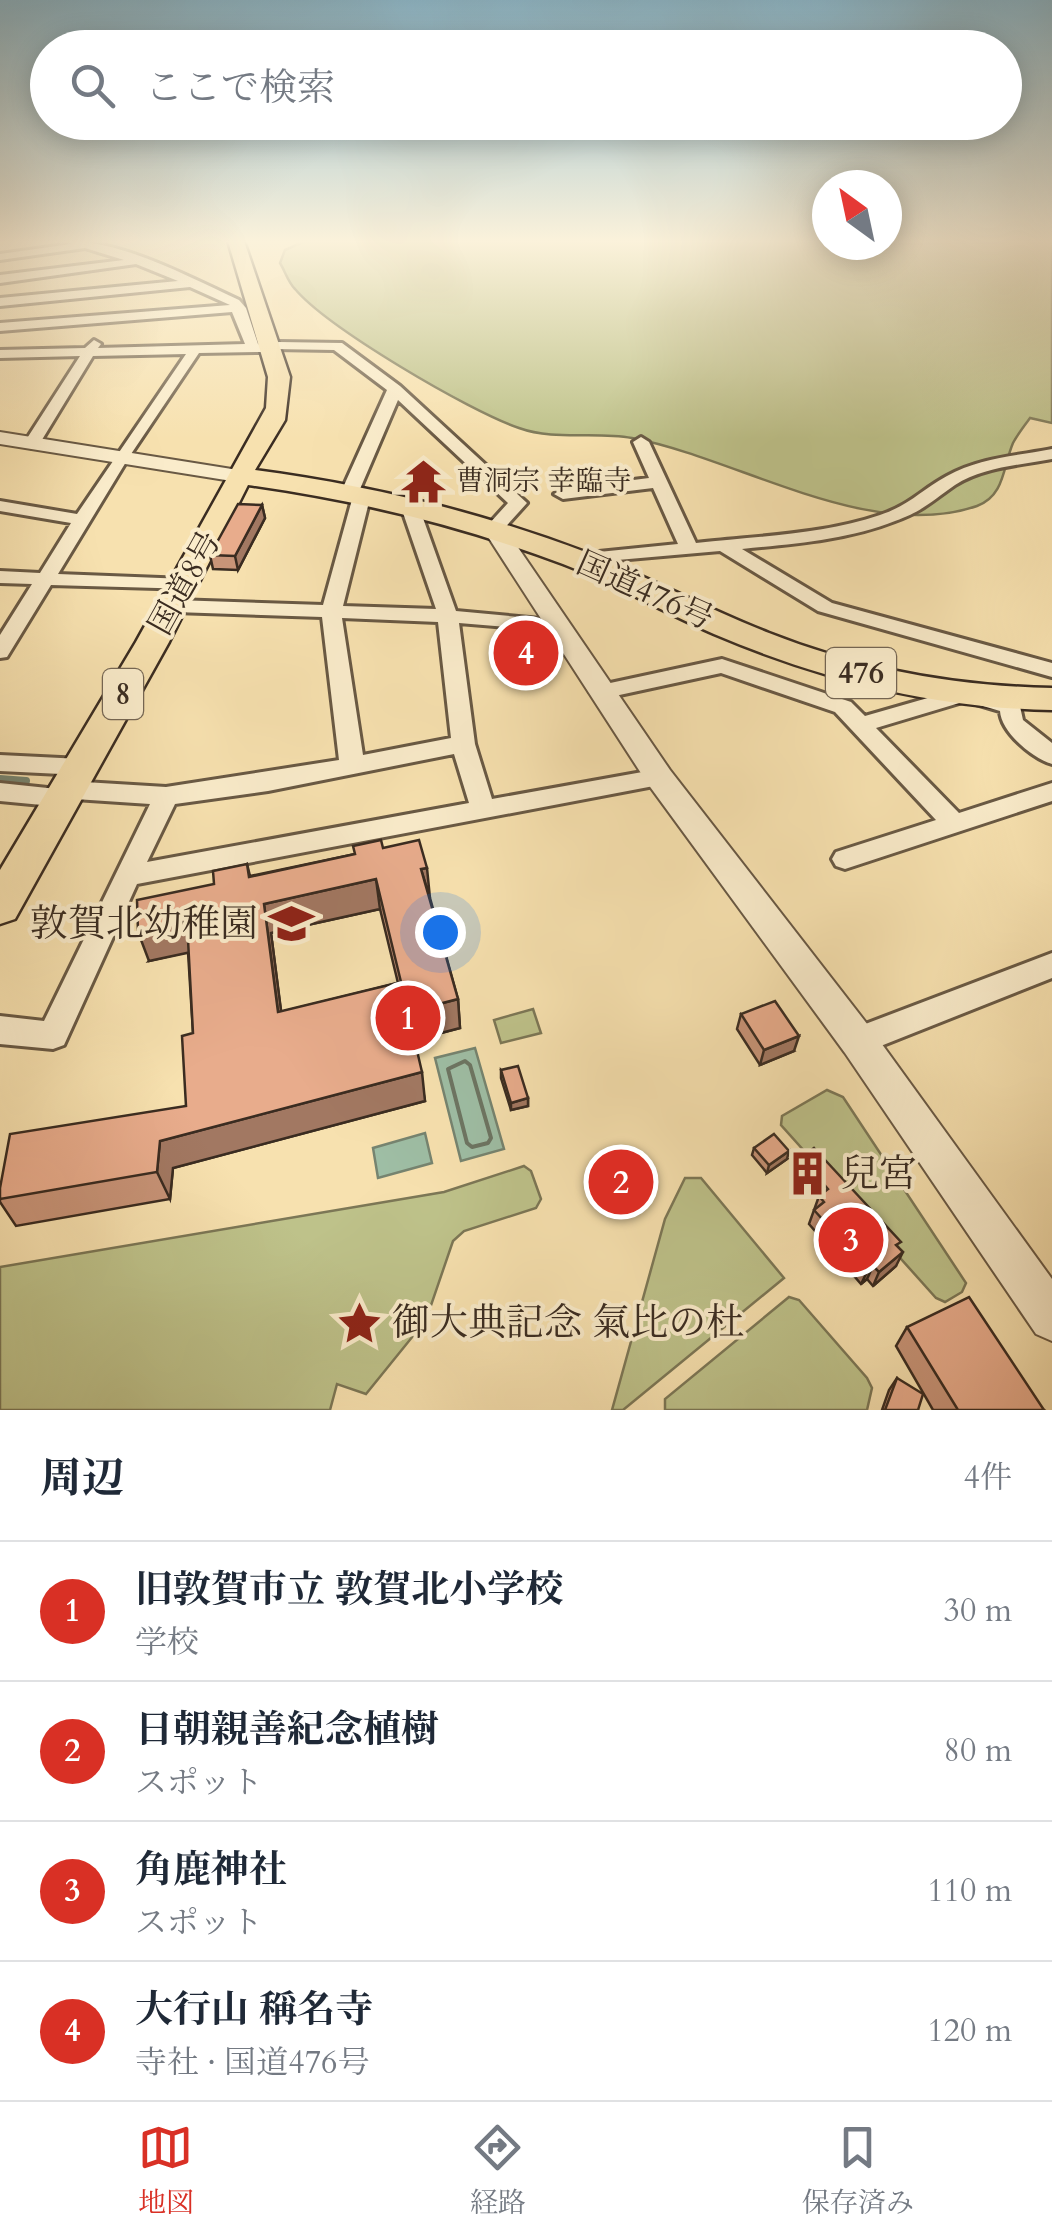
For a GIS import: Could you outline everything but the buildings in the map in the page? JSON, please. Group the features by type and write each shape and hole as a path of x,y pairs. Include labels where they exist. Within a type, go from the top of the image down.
{"highway":[{"name":"国道8号","path":"0,907 180,595 238,476 266,437 281,397 280,377 251,307"},
{"path":"269,347 296,378 298,397 292,419 271,456 238,476 231,462 260,416 269,347"},
{"name":"国道476号","path":"238,476 356,493 494,528 579,560 767,644 852,671 952,691 1052,699"}],"street":[{"path":"32,443 117,307"},
{"path":"0,327 202,307"},
{"path":"252,307 269,347"},
{"path":"22,354 47,324"},
{"path":"0,354 337,346 395,389 518,502 494,528 556,626 659,777 858,1040 1052,1318"},
{"path":"0,652 121,457 195,350"},
{"path":"352,765 331,612 356,493 395,389"},
{"path":"0,438 238,476"},
{"path":"641,442 688,548"},
{"path":"579,560 814,536 882,520 918,506 950,481 980,467 1052,454"},
{"path":"563,494 659,482"},
{"path":"410,504 448,616 463,744 483,809"},
{"path":"0,506 83,520"},
{"path":"721,544 825,607 1052,670"},
{"path":"0,577 331,612 448,616 556,626"},
{"path":"601,692 722,666 843,708 955,824"},
{"path":"860,724 966,694 1010,707 1012,722 1052,756"},
{"path":"0,763 71,785 166,796 268,782 463,744"},
{"path":"128,876 659,777"},
{"path":"0,792 71,785"},
{"path":"845,859 1052,792"},
{"path":"0,1030 53,1035 166,796"},
{"path":"858,1040 1052,965"}],"shaded area":[{"path":"314,307 1052,307 1052,423 1030,418 1013,443 998,488 986,501 936,515 892,514 848,506 632,438 561,435 519,428 435,387 367,346"},
{"path":"533,1009 541,1033 501,1043 494,1020"},
{"path":"827,1090 843,1097 966,1283 962,1292 945,1302 936,1298 781,1125 782,1116"},
{"path":"524,1166 531,1171 541,1199 536,1208 464,1231 453,1241 426,1320 366,1394 337,1384 330,1410 0,1410 0,1267 444,1192"},
{"path":"685,1178 701,1178 784,1278 623,1410 612,1410 665,1219"},
{"path":"789,1297 799,1300 867,1378 872,1388 867,1410 665,1410 665,1399"}],"water":[{"path":"475,1048 504,1149 461,1161 435,1058"},
{"path":"425,1133 432,1163 378,1178 373,1148"}],"waterway":[{"path":"0,779 26,781"}],"place":[{"name":"曹洞宗 幸臨寺","path":"423,481"},
{"name":"大行山 稱名寺","path":"526,653"},
{"name":"敦賀北幼稚園","path":"291,924"},
{"name":"旧敦賀市立 敦賀北小学校","path":"408,1018"},
{"name":"兒宮","path":"808,1174"},
{"name":"日朝親善紀念植樹","path":"621,1182"},
{"name":"角鹿神社","path":"851,1240"},
{"name":"御大典記念 氣比の杜","path":"359,1323"}]}
